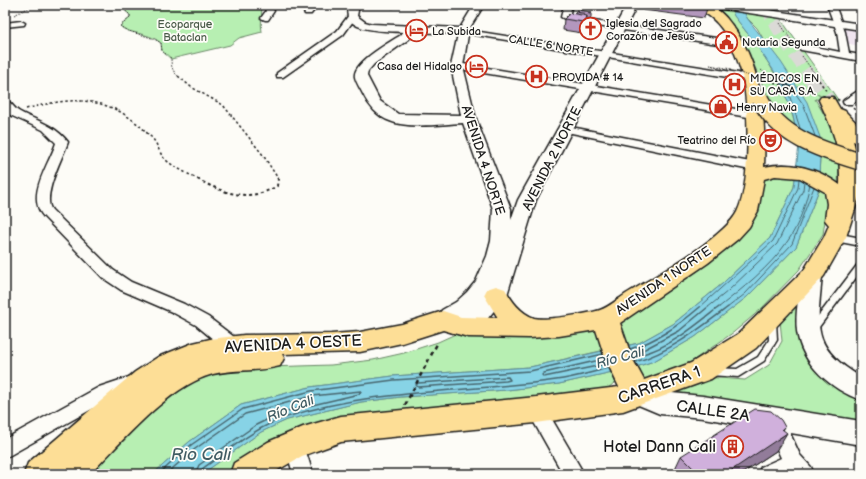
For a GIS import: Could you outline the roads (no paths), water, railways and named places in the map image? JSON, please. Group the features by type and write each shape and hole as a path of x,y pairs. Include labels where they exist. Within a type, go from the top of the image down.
{"main road":[{"path":"352,18 354,5"},
{"name":"AVENIDA 4 NORTE","path":"446,329 457,313 475,298 493,269 498,254 503,219 502,208 469,119 457,66 464,31 479,5"},
{"name":"AVENIDA 2 NORTE","path":"446,329 480,312 496,295 527,200 632,5"},
{"name":"AVENIDA 1 NORTE","path":"446,329 537,329 579,324 608,324 692,264 733,230 748,211 757,172 754,115 756,74 738,44 715,13 700,5"},
{"path":"716,5 861,27"},
{"name":"CALLE 6 NORTE","path":"352,18 361,24 372,27 409,30 442,29 464,31"},
{"path":"409,30 405,37 370,61 362,70 361,76 374,104 394,118 407,120 469,119"},
{"path":"756,74 763,109 788,132 810,144 861,162"},
{"path":"836,101 861,139"},
{"name":"CARRERA 1","path":"246,474 275,453 316,436 341,429 536,410 637,393 701,371 747,341 772,317 812,276 835,237 849,197 850,161 841,128 836,101"},
{"path":"757,172 777,170 798,172 819,179 834,190 837,204 835,237"},
{"path":"835,237 861,183"},
{"path":"498,198 512,203 527,200"},
{"path":"812,276 808,318 808,335 812,348 822,363 840,378 861,390"},
{"path":"496,295 502,308 513,318 537,329"},
{"path":"608,324 637,393"},
{"name":"AVENIDA 4 OESTE","path":"40,474 134,389 169,364 193,354 232,345 340,343 398,335 424,328 446,329"},
{"name":"AVENIDA 4 OESTE","path":"68,474 134,389 204,366 222,362 373,353 403,347 446,329"},
{"name":"CALLE 2A","path":"637,393 703,407 861,433"}],"street":[{"path":"265,18 270,11 267,5"},
{"path":"308,12 314,5"},
{"path":"568,5 565,17 570,20 738,44"},
{"path":"831,5 845,55"},
{"path":"280,75 340,33 352,18"},
{"path":"5,25 21,23"},
{"name":"CALLE 6 NORTE","path":"464,31 606,54 756,74"},
{"path":"801,47 861,58"},
{"path":"457,66 754,115"},
{"path":"836,101 861,92"},
{"path":"836,101 861,107"},
{"path":"7,106 47,128 62,142 60,152 42,194 43,207 50,217 108,274 126,286 178,308 202,321 232,345"},
{"path":"566,129 757,172"},
{"path":"835,237 861,242"},
{"path":"5,449 134,389"},
{"path":"536,410 574,474"},
{"path":"768,474 798,468 773,418"},
{"path":"295,444 303,474"}],"lane":[{"path":"808,335 861,266"}],"water":[{"name":"Rio Cali","path":"730,5 741,5 747,18 781,62 807,102 821,140 818,192 796,247 747,297 695,337 654,361 639,366 559,384 507,390 401,397 361,402 287,420 261,432 202,474 153,474 189,442 241,405 310,387 393,376 530,367 639,343 673,324 722,284 770,238 794,187 799,145 793,116 780,80 755,43 734,16"}],"tunnel":[{"path":"765,5 787,44 811,77"},
{"path":"810,76 827,100"}],"place":[{"name":"Iglesia del Sagrado Corazón de Jesús","path":"591,29"},
{"name":"La Subida","path":"416,31"},
{"name":"Notaria Segunda","path":"727,42"},
{"name":"Casa del Hidalgo","path":"477,66"},
{"name":"PROVIDA # 14","path":"536,77"},
{"name":"MÉDICOS EN SU CASA S.A.","path":"734,84"},
{"name":"Henry Navia","path":"720,107"},
{"name":"Teatrino del Río","path":"771,140"},
{"name":"Hotel Dann Cali","path":"732,446"}],"park label":[{"name":"Ecoparque Bataclan","path":"185,30"}],"water label":[{"name":"Río Cali","path":"620,357"},
{"name":"Río Cali","path":"290,408"}]}
